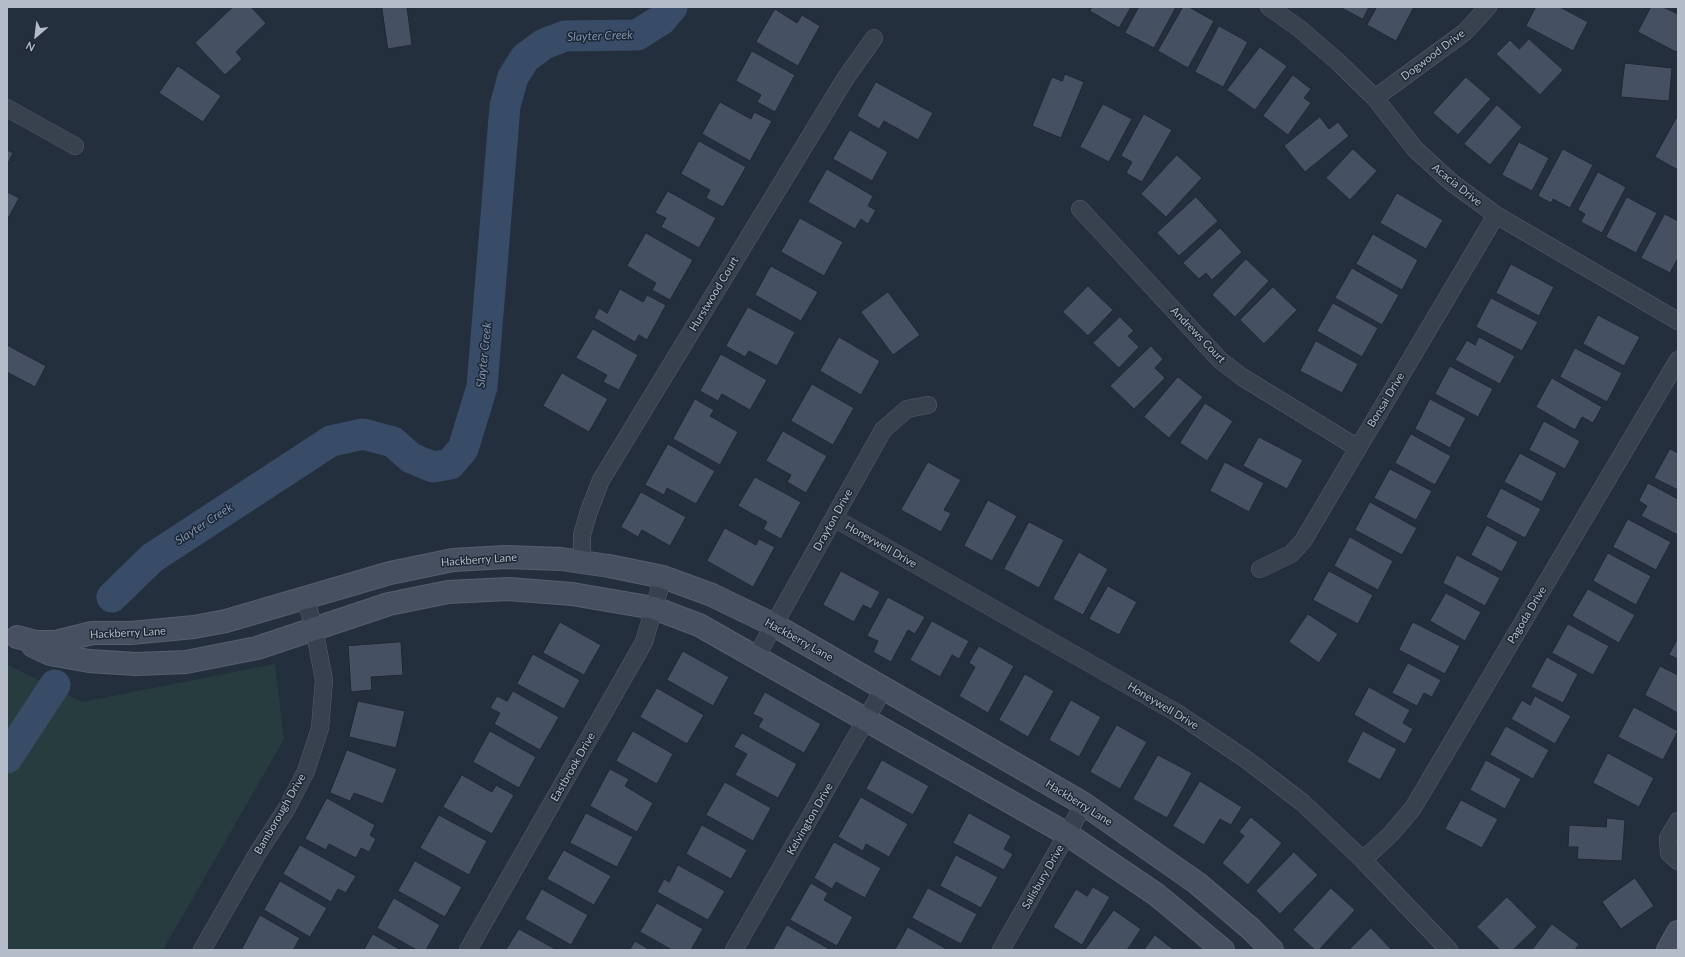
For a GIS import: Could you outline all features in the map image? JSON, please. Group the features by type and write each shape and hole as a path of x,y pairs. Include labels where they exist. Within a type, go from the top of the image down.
{"street":[{"name":"Acacia Drive","path":"1269,7 1300,29 1327,52 1375,98 1415,149 1451,182 1496,215 1678,321"},
{"name":"Dogwood Drive","path":"1375,98 1465,32 1488,7"},
{"name":"Hurstwood Court","path":"582,562 582,535 589,511 601,480 845,78 874,38"},
{"path":"7,108 75,146"},
{"name":"Andrews Court","path":"1080,209 1220,360 1242,377 1358,448"},
{"name":"Bonsai Drive","path":"1260,569 1291,554 1303,540 1496,215"},
{"name":"Pagoda Drive","path":"1363,860 1391,834 1413,808 1678,360"},
{"name":"Drayton Drive","path":"756,657 883,430 907,409 928,406"},
{"name":"Honeywell Drive","path":"834,518 1177,713 1247,760 1303,803 1363,860 1449,950"},
{"name":"Hackberry Lane","path":"12,634 36,642 56,642 92,633 130,633 194,627 226,621 305,596 390,572 453,560 506,557 561,559 663,577 712,595 774,625 1084,804 1197,883 1251,929 1272,950"},
{"name":"Eastbrook Drive","path":"468,950 644,642 663,577"},
{"name":"Hackberry Lane","path":"12,634 50,654 65,658 136,664 186,662 257,648 389,604 448,592 508,589 572,594 654,608 699,625 1067,834 1157,895 1222,950"},
{"name":"Bamborough Drive","path":"202,950 257,854 287,808 306,771 320,728 324,680 314,628 305,596"},
{"name":"Kelvington Drive","path":"734,950 884,688"},
{"name":"Salisbury Drive","path":"1007,948 1084,804"},
{"path":"1678,821 1668,838 1669,853 1678,861"},
{"path":"1668,950 1678,932"}],"green space":[{"path":"7,664 82,702 275,664 284,739 163,950 7,950"}],"building":[{"path":"233,7 251,7 266,23 236,52 242,59 225,75 195,43"},
{"path":"382,7 407,7 412,45 388,49"},
{"path":"1092,7 1131,7 1119,28 1090,11"},
{"path":"1139,7 1176,7 1154,48 1125,33"},
{"path":"1183,7 1189,7 1214,21 1188,68 1158,51"},
{"path":"1340,7 1369,7 1363,19"},
{"path":"1377,7 1414,7 1396,41 1367,25"},
{"path":"1536,7 1560,7 1588,22 1573,51 1526,26"},
{"path":"1651,7 1663,7 1678,14 1678,49 1676,52 1638,32"},
{"path":"775,9 797,23 802,15 820,26 798,66 756,42"},
{"path":"1219,26 1248,42 1223,87 1195,72"},
{"path":"1529,39 1563,70 1540,95 1496,54 1510,40 1519,49"},
{"path":"1260,47 1287,66 1255,110 1227,90"},
{"path":"752,51 795,75 775,112 757,102 761,95 736,81"},
{"path":"1625,63 1672,68 1669,101 1621,97"},
{"path":"178,66 221,96 203,122 159,93"},
{"path":"1065,74 1084,82 1061,138 1032,126 1052,77 1062,81"},
{"path":"1293,75 1311,89 1304,98 1311,103 1288,135 1263,116"},
{"path":"1466,77 1491,99 1458,135 1433,113"},
{"path":"876,82 933,113 918,140 884,121 879,129 857,116"},
{"path":"720,102 751,119 754,112 772,121 750,161 702,134"},
{"path":"1103,104 1132,119 1109,162 1080,147"},
{"path":"1497,105 1522,127 1490,165 1464,144"},
{"path":"1144,114 1172,130 1142,182 1126,173 1132,162 1121,156"},
{"path":"1320,117 1329,129 1338,122 1349,136 1305,172 1284,146"},
{"path":"1677,117 1678,118 1678,170 1655,157"},
{"path":"850,130 888,152 872,181 833,159"},
{"path":"699,141 746,167 723,207 706,198 710,190 681,174"},
{"path":"1519,142 1549,158 1532,191 1502,175"},
{"path":"1353,149 1377,171 1350,200 1326,178"},
{"path":"1563,149 1593,165 1570,208 1553,199 1551,203 1538,196"},
{"path":"7,150 13,153 7,165"},
{"path":"1177,155 1202,178 1166,217 1141,194"},
{"path":"827,169 873,196 868,206 876,210 868,224 861,219 855,229 808,202"},
{"path":"1598,172 1626,187 1602,233 1581,222 1585,214 1578,210"},
{"path":"668,191 716,218 699,248 661,227 666,218 655,213"},
{"path":"7,192 19,198 9,217 7,216"},
{"path":"1397,193 1443,220 1426,249 1380,223"},
{"path":"1196,197 1218,221 1179,256 1157,233"},
{"path":"1627,197 1657,213 1636,253 1606,237"},
{"path":"1665,214 1678,221 1678,258 1670,273 1641,258"},
{"path":"800,218 843,242 824,276 781,252"},
{"path":"1220,228 1242,252 1212,280 1206,273 1199,279 1183,263"},
{"path":"646,233 693,260 670,300 652,290 656,283 627,266"},
{"path":"1373,234 1418,260 1402,290 1356,264"},
{"path":"1246,259 1269,281 1235,317 1212,295"},
{"path":"1511,264 1554,287 1539,316 1496,293"},
{"path":"771,266 818,292 801,321 755,295"},
{"path":"1352,268 1399,295 1382,325 1335,298"},
{"path":"1088,286 1113,310 1088,336 1063,312"},
{"path":"1273,287 1297,310 1264,344 1240,320"},
{"path":"620,289 643,302 647,295 666,305 647,340 639,335 635,342 594,318 599,308 607,313"},
{"path":"888,292 920,335 893,355 861,312"},
{"path":"1491,298 1538,322 1522,351 1476,327"},
{"path":"1333,303 1378,328 1362,357 1317,331"},
{"path":"748,307 795,332 777,366 749,351 745,357 726,346"},
{"path":"1598,315 1640,337 1624,366 1583,344"},
{"path":"1120,317 1134,331 1128,336 1139,347 1119,368 1093,343"},
{"path":"593,329 638,355 619,390 603,382 607,375 576,358"},
{"path":"839,337 880,361 861,395 820,371"},
{"path":"1479,337 1515,356 1500,384 1455,360 1467,340 1475,345"},
{"path":"1316,341 1358,364 1342,393 1300,371"},
{"path":"7,345 46,366 35,387 7,372"},
{"path":"1151,346 1163,359 1155,368 1165,378 1134,409 1110,386"},
{"path":"1575,348 1622,373 1607,402 1560,377"},
{"path":"721,354 767,380 750,410 722,394 718,401 700,391"},
{"path":"1450,366 1493,389 1478,417 1435,394"},
{"path":"562,373 608,399 589,432 543,406"},
{"path":"1178,377 1203,397 1169,438 1144,417"},
{"path":"1552,378 1602,407 1593,423 1582,417 1575,430 1536,407"},
{"path":"812,384 854,408 833,445 791,421"},
{"path":"695,399 714,410 710,416 738,432 720,465 673,439"},
{"path":"1430,399 1466,418 1450,448 1415,429"},
{"path":"1205,403 1233,421 1207,461 1180,443"},
{"path":"1544,421 1580,441 1565,469 1529,450"},
{"path":"783,431 827,456 806,493 787,482 791,475 766,461"},
{"path":"1411,434 1451,456 1435,485 1395,463"},
{"path":"1259,437 1303,460 1287,489 1243,466"},
{"path":"668,444 715,471 696,504 667,488 664,495 645,485"},
{"path":"1670,449 1678,453 1678,490 1654,478"},
{"path":"1520,453 1557,473 1542,502 1504,482"},
{"path":"928,462 961,480 944,510 951,513 941,532 901,510"},
{"path":"1225,462 1264,483 1249,512 1210,491"},
{"path":"1390,469 1432,491 1416,520 1374,498"},
{"path":"755,477 801,502 781,539 763,529 767,522 738,506"},
{"path":"1648,483 1678,499 1678,535 1641,516 1647,506 1639,501"},
{"path":"1501,488 1541,509 1525,538 1486,517"},
{"path":"641,492 686,517 670,546 642,530 638,537 621,527"},
{"path":"988,500 1017,516 992,561 964,546"},
{"path":"1370,502 1417,528 1402,555 1355,530"},
{"path":"1628,519 1671,542 1656,570 1613,547"},
{"path":"1029,522 1064,540 1039,588 1004,569"},
{"path":"1487,525 1518,542 1502,572 1471,555"},
{"path":"725,528 756,545 759,539 775,547 753,587 707,561"},
{"path":"1350,537 1393,561 1378,590 1334,566"},
{"path":"1079,552 1108,569 1083,615 1053,599"},
{"path":"1608,553 1651,576 1636,605 1593,581"},
{"path":"1457,555 1500,578 1485,606 1443,583"},
{"path":"841,571 880,592 871,609 863,605 854,622 823,605"},
{"path":"1329,571 1373,595 1358,624 1313,600"},
{"path":"1108,586 1137,602 1119,635 1089,619"},
{"path":"1588,589 1635,615 1619,643 1572,616"},
{"path":"1446,593 1481,612 1465,641 1430,621"},
{"path":"888,597 925,617 915,634 908,630 891,662 873,652 878,641 867,636"},
{"path":"1308,614 1338,634 1319,663 1289,642"},
{"path":"932,621 969,641 959,659 952,655 940,677 910,660"},
{"path":"560,622 601,645 584,675 543,653"},
{"path":"1413,622 1460,646 1445,674 1399,650"},
{"path":"1568,624 1609,646 1593,675 1552,653"},
{"path":"1678,638 1678,659 1669,655"},
{"path":"401,642 403,675 371,677 372,690 351,692 348,646"},
{"path":"979,646 1014,666 988,713 959,696 975,667 969,663"},
{"path":"683,651 729,677 713,706 667,680"},
{"path":"533,654 580,680 564,709 517,684"},
{"path":"1547,657 1578,674 1563,703 1531,687"},
{"path":"1408,663 1441,680 1432,697 1424,693 1417,706 1392,693"},
{"path":"1660,666 1678,675 1678,713 1645,695"},
{"path":"1025,674 1054,691 1028,737 999,720"},
{"path":"1369,687 1410,710 1403,723 1413,729 1405,744 1354,715"},
{"path":"657,688 704,715 687,744 640,717"},
{"path":"513,691 559,717 540,750 494,724 500,713 490,708 497,696 507,701"},
{"path":"765,692 821,724 804,753 758,727 763,719 753,714"},
{"path":"1535,696 1571,716 1555,744 1511,719 1522,700 1530,705"},
{"path":"1071,700 1101,717 1079,757 1049,740"},
{"path":"358,701 405,711 396,748 349,737"},
{"path":"1634,707 1678,731 1663,760 1618,737"},
{"path":"1117,725 1147,742 1120,789 1090,772"},
{"path":"1506,726 1549,750 1533,779 1490,755"},
{"path":"490,731 536,757 519,788 473,762"},
{"path":"633,731 673,754 657,784 616,761"},
{"path":"1363,731 1397,749 1380,780 1347,762"},
{"path":"742,733 797,764 778,798 735,775 747,754 734,747"},
{"path":"347,750 397,769 383,804 354,793 350,801 330,793"},
{"path":"1608,753 1654,778 1639,807 1593,783"},
{"path":"1158,755 1192,773 1167,818 1133,799"},
{"path":"882,760 929,786 913,815 866,789"},
{"path":"1486,760 1521,779 1505,809 1470,790"},
{"path":"610,769 629,779 625,786 653,803 637,832 590,806"},
{"path":"462,775 492,792 496,785 514,795 492,834 443,807"},
{"path":"1200,781 1242,807 1231,825 1220,819 1204,845 1173,826"},
{"path":"725,782 771,808 753,841 706,815"},
{"path":"861,797 908,824 889,857 866,844 863,851 838,837"},
{"path":"327,798 375,825 370,835 376,839 369,852 361,848 356,858 329,844 326,850 305,839"},
{"path":"1461,800 1498,819 1482,848 1445,829"},
{"path":"586,813 633,837 617,867 570,843"},
{"path":"969,813 1011,836 1004,849 1013,854 1004,870 953,843"},
{"path":"439,815 487,841 469,875 420,848"},
{"path":"1251,817 1282,843 1248,885 1222,863 1244,836 1239,832"},
{"path":"1607,818 1625,820 1622,861 1577,859 1578,847 1568,847 1569,825 1606,827"},
{"path":"702,825 747,850 731,879 686,854"},
{"path":"834,842 881,868 865,898 836,882 832,889 814,878"},
{"path":"300,845 356,876 346,893 338,889 331,902 283,874"},
{"path":"564,850 611,876 594,905 547,879"},
{"path":"1294,852 1318,875 1280,914 1256,891"},
{"path":"956,855 998,877 981,908 940,886"},
{"path":"415,861 462,887 445,917 398,891"},
{"path":"678,865 725,891 708,920 657,892 664,879 669,882"},
{"path":"1635,878 1654,906 1621,929 1602,902"},
{"path":"280,881 327,908 310,937 264,910"},
{"path":"811,883 828,893 824,900 853,917 837,946 790,920"},
{"path":"1093,887 1110,897 1082,945 1053,927 1076,889 1087,896"},
{"path":"928,888 977,914 961,944 912,918"},
{"path":"1331,888 1355,910 1319,950 1315,950 1293,930"},
{"path":"542,889 588,915 571,945 525,919"},
{"path":"1507,897 1537,927 1513,950 1500,950 1477,927"},
{"path":"394,898 440,925 426,950 417,950 377,928"},
{"path":"657,903 703,929 691,950 672,950 640,932"},
{"path":"1114,910 1141,929 1127,950 1085,950"},
{"path":"260,915 300,938 293,950 242,949"},
{"path":"1552,924 1579,944 1575,950 1532,950"},
{"path":"787,925 831,950 773,950"},
{"path":"908,927 948,950 895,950"},
{"path":"1371,928 1392,950 1349,950"},
{"path":"519,929 557,950 506,950"},
{"path":"373,934 401,950 364,950"},
{"path":"1155,935 1174,950 1144,950"},
{"path":"635,941 650,950 630,950"}],"waterway":[{"name":"Slayter Creek","path":"112,597 152,558 331,441 363,434 393,442 411,458 433,467 450,464 463,449 482,387 505,106 513,77 525,58 544,44 565,36 637,35 661,20 672,7"},
{"name":"Slayter Creek","path":"7,758 55,685"}]}
